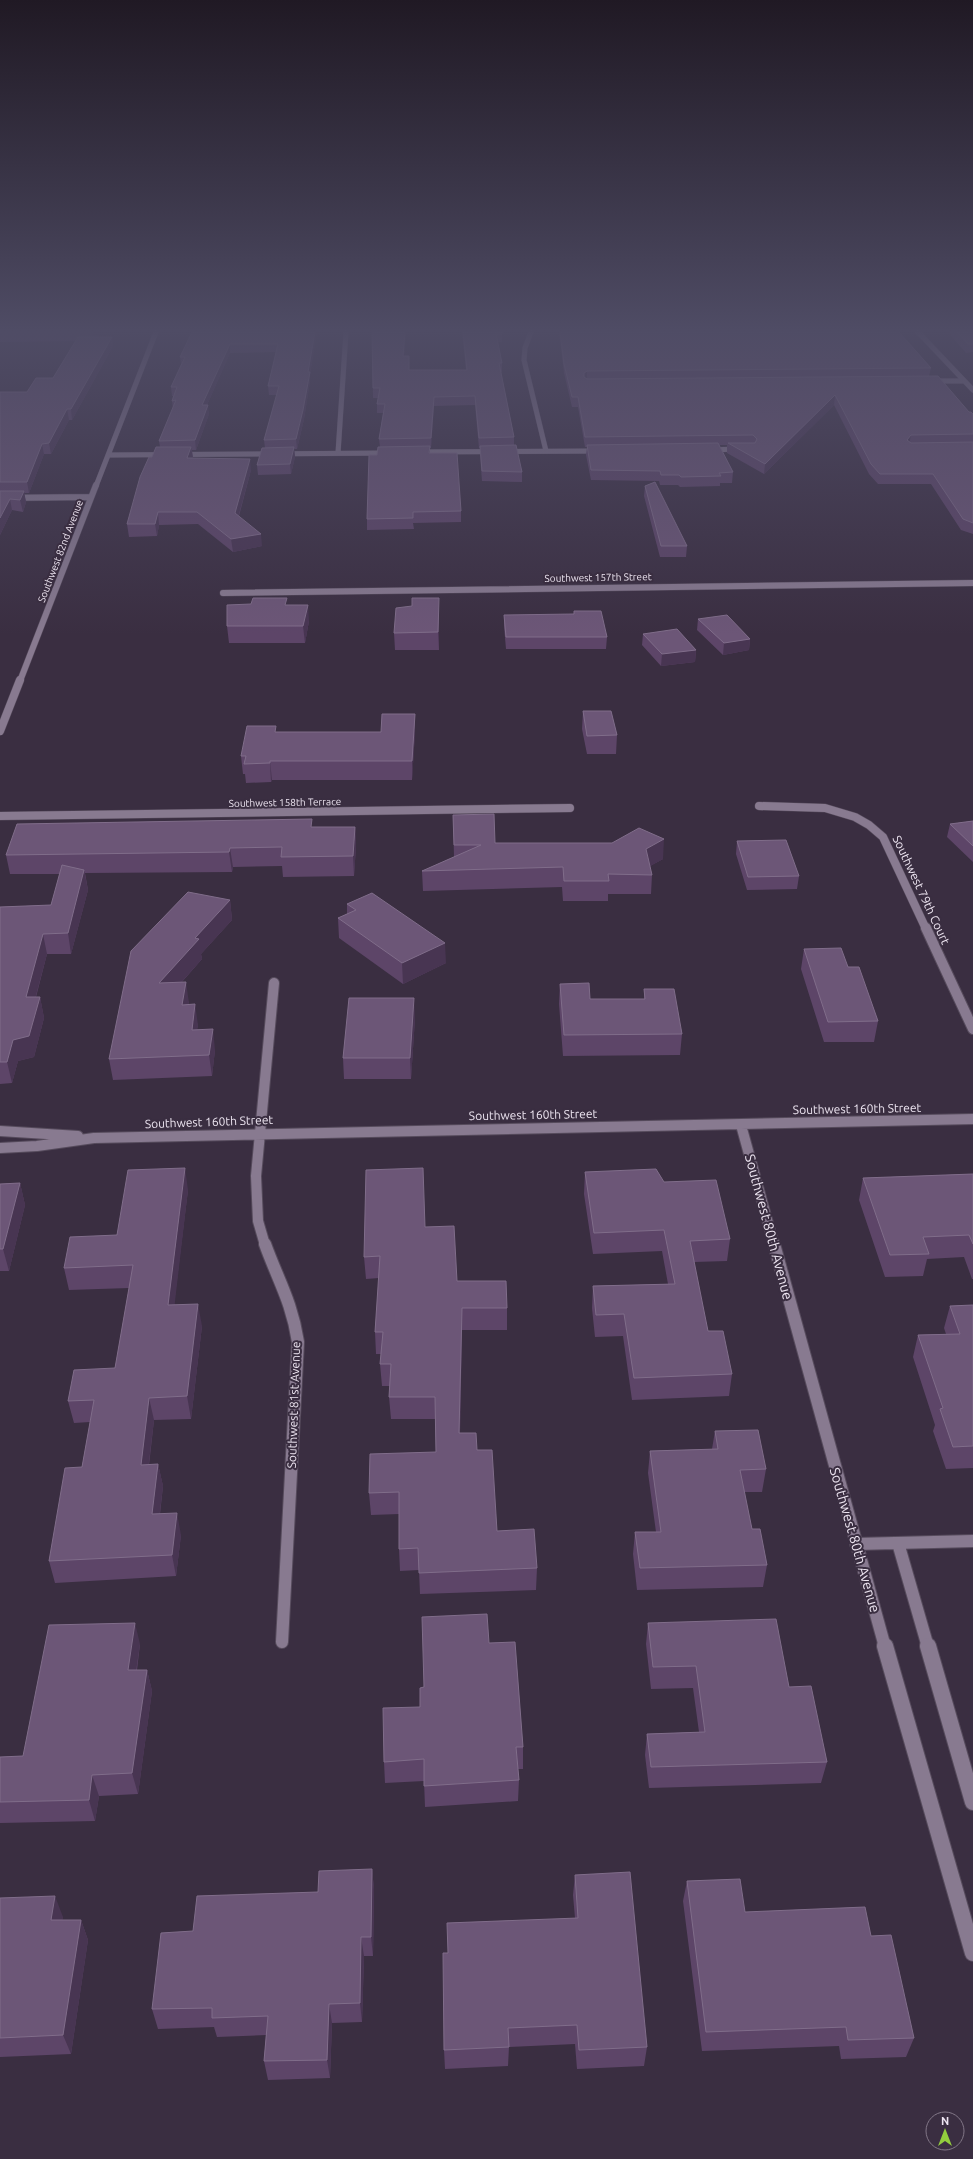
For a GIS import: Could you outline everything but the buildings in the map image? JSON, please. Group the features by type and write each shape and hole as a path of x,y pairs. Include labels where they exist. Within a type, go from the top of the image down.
{"street":[{"name":"Southwest 82nd Avenue","path":"0,731 90,497 118,433"},
{"path":"338,453 339,433"},
{"path":"542,433 546,451"},
{"path":"704,450 744,450"},
{"path":"410,452 609,451"},
{"path":"109,455 394,452"},
{"path":"0,498 90,497"},
{"name":"Southwest 157th Street","path":"223,592 973,583"},
{"name":"Southwest 79th Court","path":"759,806 822,806 838,810 874,828 883,837 973,1030"},
{"name":"Southwest 158th Terrace","path":"0,816 570,808"},
{"name":"Southwest 81st Avenue","path":"274,983 256,1176 258,1221 265,1245 287,1294 295,1321 298,1342 282,1642"},
{"name":"Southwest 160th Street","path":"0,1148 37,1146 94,1138 261,1133 741,1125 973,1119"},
{"name":"Southwest 80th Avenue","path":"741,1125 856,1544 973,1953"},
{"name":"Southwest 160th Street","path":"0,1132 39,1132 94,1138"},
{"path":"856,1544 973,1541"},
{"path":"898,1543 973,1802"}]}
